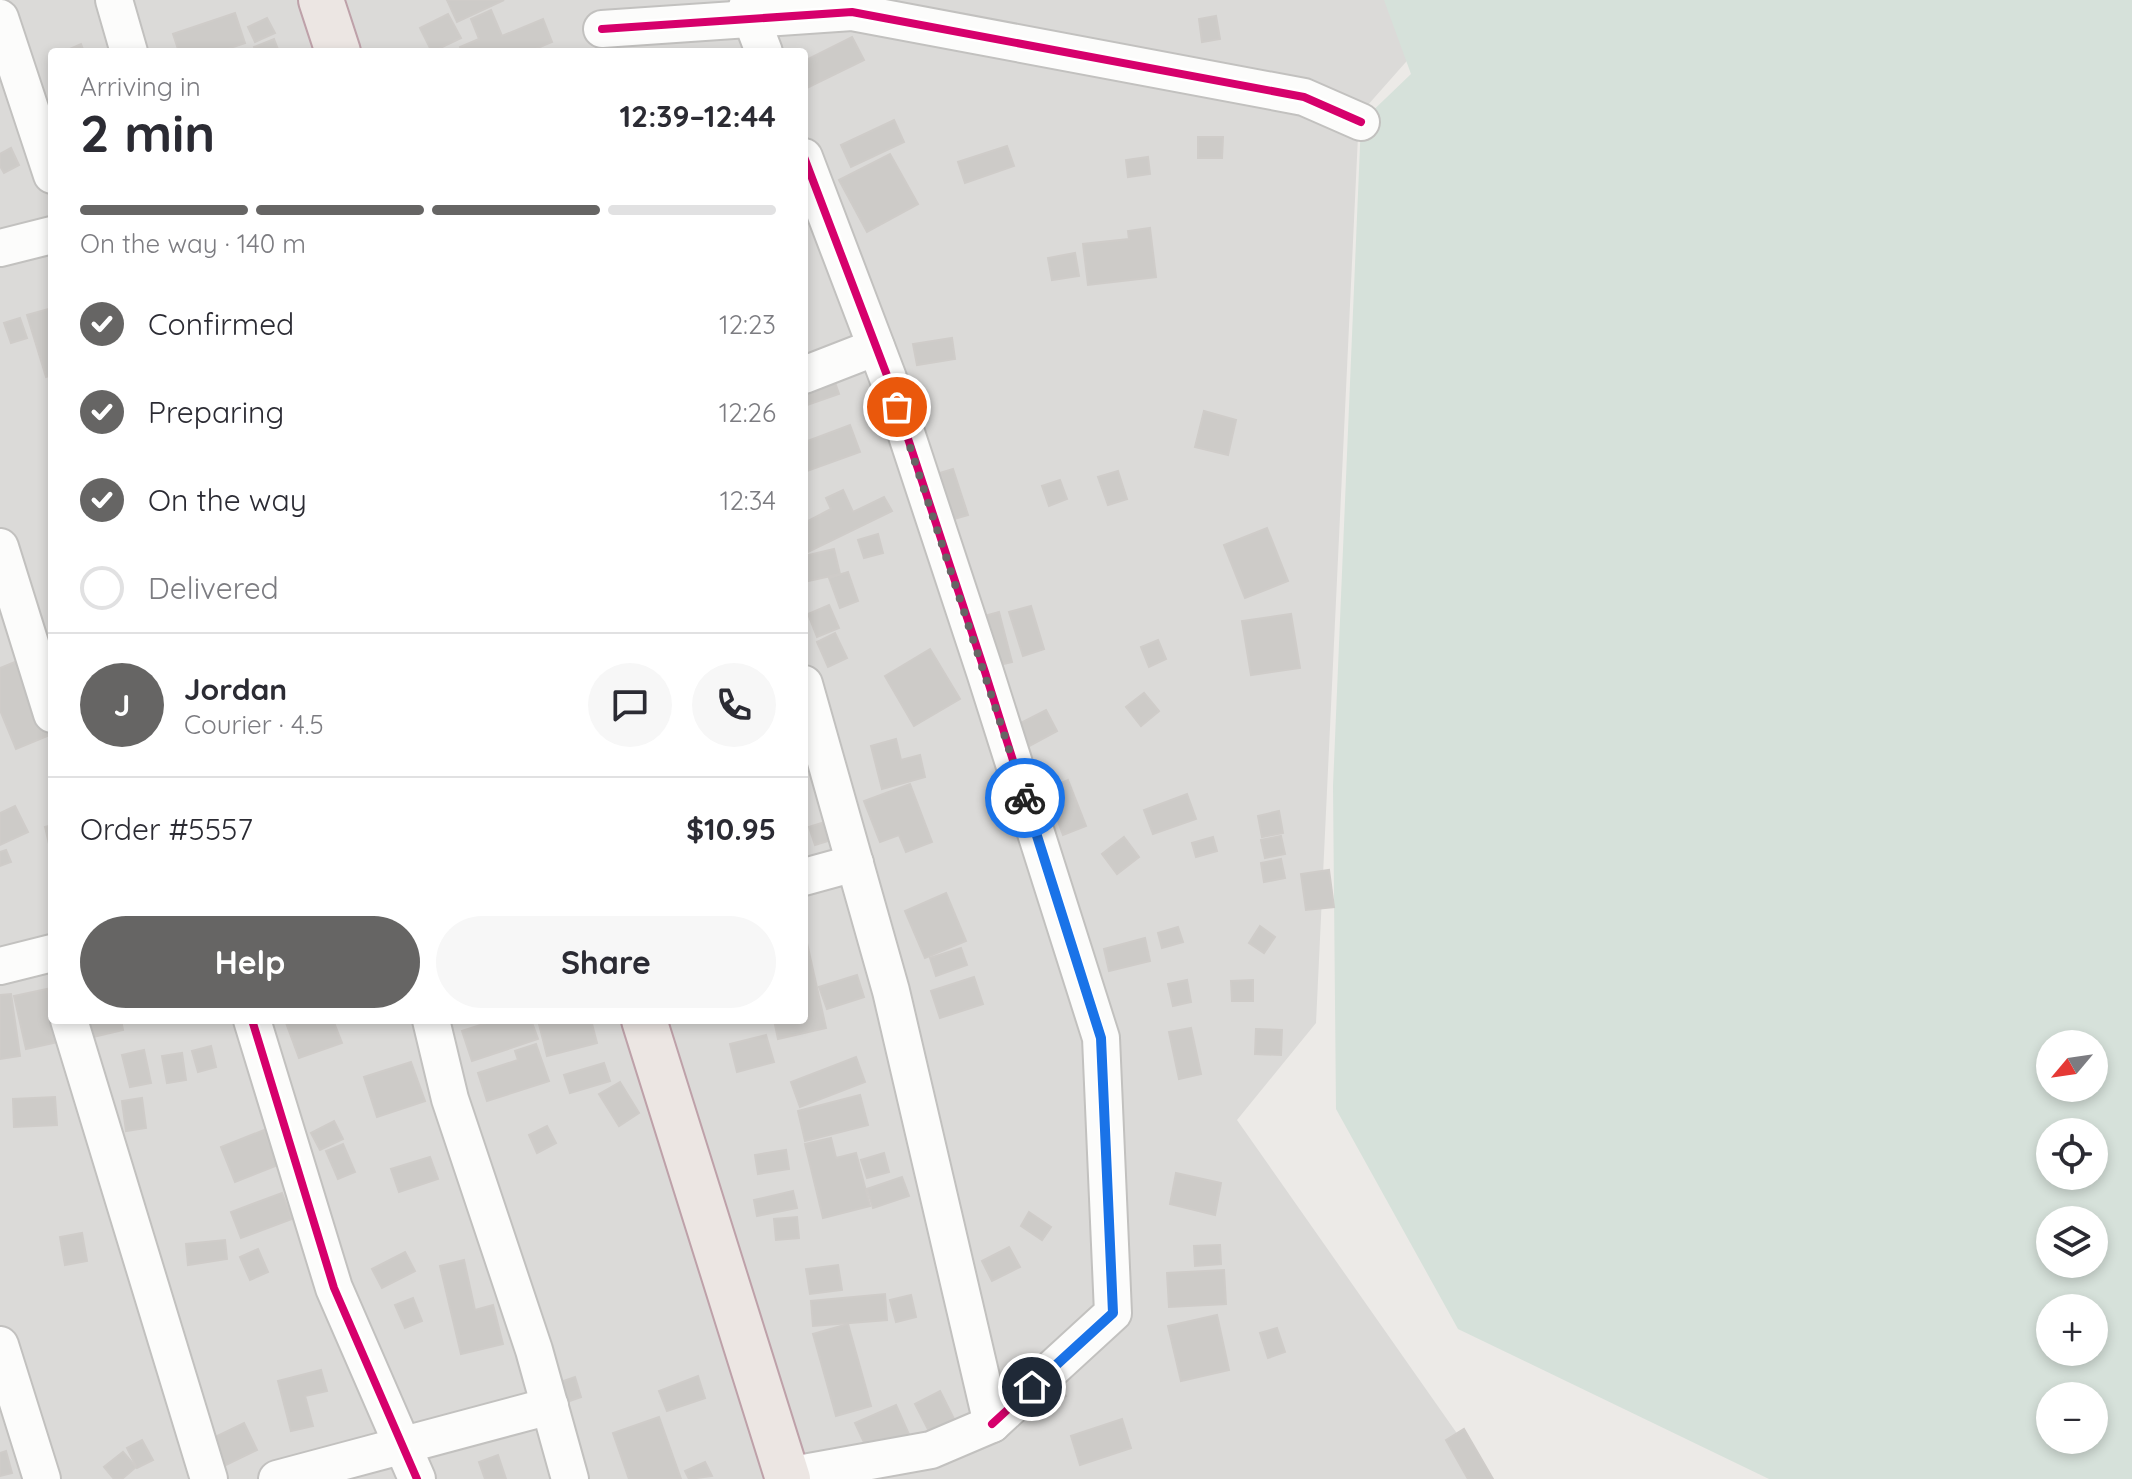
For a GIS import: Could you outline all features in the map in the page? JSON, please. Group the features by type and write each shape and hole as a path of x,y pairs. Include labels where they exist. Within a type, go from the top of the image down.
{"highway":[{"path":"321,0 337,48"},
{"path":"645,1024 788,1477"}],"street":[{"path":"114,0 128,48"},
{"path":"601,27 754,26 850,6 1304,97 1361,122"},
{"path":"0,18 48,163"},
{"path":"788,1477 931,1450 992,1424 1113,1313 1101,1038 985,672 876,347 808,168"},
{"path":"0,248 48,236"},
{"path":"808,373 876,347"},
{"path":"0,547 48,701"},
{"path":"808,698 891,991 992,1424"},
{"path":"808,876 855,863"},
{"path":"0,966 48,958"},
{"path":"70,1024 209,1479"},
{"path":"253,1024 334,1288 417,1479"},
{"path":"432,1024 450,1099 534,1350 570,1479"},
{"path":"0,1345 42,1479"},
{"path":"277,1479 550,1406"}],"shaded area":[{"path":"0,0 1388,0 1413,54 1359,115 1316,1023 1237,1120 1489,1479 0,1479"},
{"path":"1384,0 2132,0 2132,1479 1769,1479 1458,1329 1336,1109 1333,786 1361,122 1411,74"}],"building":[{"path":"447,0 504,0 457,22"},
{"path":"491,10 502,36 543,19 552,42 538,48 460,48 479,39 471,19"},
{"path":"235,13 245,43 230,48 178,48 173,34"},
{"path":"448,14 461,38 440,48 430,48 420,28"},
{"path":"1216,16 1220,39 1202,42 1199,19"},
{"path":"267,18 275,33 255,42 248,27"},
{"path":"852,37 864,60 808,88 808,59"},
{"path":"274,39 277,48 254,48"},
{"path":"894,120 904,142 851,167 841,145"},
{"path":"1198,137 1223,137 1222,158 1198,158"},
{"path":"1007,146 1014,166 965,183 958,162"},
{"path":"11,148 19,165 4,173 0,166 0,154"},
{"path":"890,154 918,204 867,232 839,180"},
{"path":"1148,157 1150,174 1128,177 1126,160"},
{"path":"1150,228 1156,277 1088,285 1083,244 1129,239 1128,231"},
{"path":"1075,253 1079,276 1052,280 1048,258"},
{"path":"48,309 46,377 27,315"},
{"path":"20,318 27,338 11,343 4,323"},
{"path":"952,338 955,359 917,365 913,344"},
{"path":"831,371 839,394 808,405 808,379"},
{"path":"1204,411 1236,420 1228,455 1195,447"},
{"path":"850,425 860,452 808,471 808,441"},
{"path":"953,469 968,515 954,519 940,473"},
{"path":"1118,471 1127,499 1108,505 1098,477"},
{"path":"1060,480 1067,499 1049,506 1042,486"},
{"path":"843,490 853,512 884,497 892,511 808,552 808,521 831,509 826,498"},
{"path":"1267,528 1288,581 1245,598 1224,545"},
{"path":"878,534 883,553 864,558 858,540"},
{"path":"834,549 840,574 808,581 808,555"},
{"path":"848,572 858,601 840,608 829,578"},
{"path":"829,605 839,628 817,637 808,614"},
{"path":"1031,606 1044,649 1023,656 1009,612"},
{"path":"999,612 1012,662 982,669 970,620"},
{"path":"1291,614 1300,668 1251,675 1242,621"},
{"path":"835,633 847,658 828,667 817,642"},
{"path":"1158,640 1166,659 1149,667 1141,647"},
{"path":"930,649 960,699 914,726 885,676"},
{"path":"27,657 48,708 48,736 16,749 0,710 0,668"},
{"path":"1144,693 1159,711 1141,726 1126,707"},
{"path":"1046,710 1057,731 1024,749 1013,727"},
{"path":"896,739 901,760 920,755 925,777 882,789 871,746"},
{"path":"1068,780 1086,826 1063,835 1046,789"},
{"path":"910,784 932,842 906,852 899,835 880,842 864,801"},
{"path":"1187,794 1196,819 1153,834 1144,810"},
{"path":"15,806 28,832 0,845 0,813"},
{"path":"1279,811 1283,833 1262,837 1258,816"},
{"path":"828,821 834,839 815,845 809,827"},
{"path":"1281,836 1285,854 1265,858 1261,840"},
{"path":"1124,837 1139,857 1117,874 1102,854"},
{"path":"1213,837 1217,851 1196,857 1192,843"},
{"path":"6,850 11,862 0,866 0,852"},
{"path":"1281,859 1285,878 1264,882 1261,863"},
{"path":"1329,870 1334,907 1306,910 1301,874"},
{"path":"946,893 966,941 925,958 905,911"},
{"path":"1260,926 1275,937 1264,953 1249,943"},
{"path":"1178,927 1183,942 1162,948 1158,933"},
{"path":"1145,938 1150,961 1109,971 1104,949"},
{"path":"808,947 826,1028 778,1039 775,1024 808,1024"},
{"path":"961,948 967,965 936,976 930,958"},
{"path":"857,975 864,997 827,1009 819,987"},
{"path":"974,977 983,1004 940,1018 931,991"},
{"path":"1187,980 1191,1002 1173,1006 1168,984"},
{"path":"1253,980 1253,1001 1232,1001 1231,981"},
{"path":"47,989 48,1024 54,1024 58,1042 26,1049 14,996"},
{"path":"11,994 20,1056 0,1059 0,995"},
{"path":"90,1024 122,1024 123,1030 93,1037"},
{"path":"286,1024 335,1024 342,1043 299,1058"},
{"path":"484,1024 532,1024 538,1039 472,1061 462,1031"},
{"path":"539,1024 592,1024 597,1043 547,1056"},
{"path":"1191,1028 1201,1074 1179,1079 1169,1032"},
{"path":"1256,1029 1282,1030 1281,1055 1255,1054"},
{"path":"766,1035 774,1062 737,1072 730,1044"},
{"path":"536,1044 549,1081 487,1101 478,1073 518,1060 515,1051"},
{"path":"211,1046 216,1067 198,1072 192,1051"},
{"path":"144,1050 151,1083 130,1087 122,1055"},
{"path":"182,1053 186,1080 167,1083 162,1056"},
{"path":"856,1057 865,1082 800,1107 791,1082"},
{"path":"411,1062 425,1101 377,1117 364,1077"},
{"path":"604,1063 610,1081 570,1093 564,1075"},
{"path":"620,1082 639,1113 619,1126 599,1094"},
{"path":"860,1095 868,1125 805,1141 798,1111"},
{"path":"55,1097 57,1125 14,1127 13,1099"},
{"path":"142,1098 146,1128 126,1131 122,1101"},
{"path":"334,1121 343,1139 320,1150 311,1133"},
{"path":"547,1126 556,1143 537,1153 529,1135"},
{"path":"264,1130 278,1165 235,1182 221,1147"},
{"path":"831,1138 836,1158 856,1153 870,1206 823,1218 805,1144"},
{"path":"343,1144 355,1172 338,1179 326,1151"},
{"path":"786,1150 789,1169 758,1174 755,1155"},
{"path":"884,1153 889,1172 867,1178 861,1160"},
{"path":"430,1157 438,1179 399,1192 391,1169"},
{"path":"1176,1173 1221,1183 1215,1215 1170,1204"},
{"path":"902,1177 909,1196 873,1208 867,1189"},
{"path":"793,1191 797,1208 757,1216 754,1200"},
{"path":"282,1193 292,1219 241,1238 231,1212"},
{"path":"1029,1212 1051,1227 1042,1240 1021,1226"},
{"path":"797,1217 799,1238 776,1240 774,1219"},
{"path":"82,1233 87,1261 65,1265 60,1237"},
{"path":"225,1240 227,1259 188,1265 186,1244"},
{"path":"1220,1245 1221,1264 1195,1266 1194,1246"},
{"path":"1009,1247 1020,1267 992,1281 982,1261"},
{"path":"258,1249 268,1272 250,1280 240,1257"},
{"path":"405,1252 415,1271 382,1288 372,1269"},
{"path":"464,1260 475,1310 493,1305 503,1344 461,1354 440,1266"},
{"path":"838,1265 842,1290 810,1294 806,1269"},
{"path":"1224,1270 1226,1304 1169,1307 1167,1273"},
{"path":"885,1294 887,1320 813,1326 811,1301"},
{"path":"911,1295 916,1317 896,1322 890,1300"},
{"path":"413,1298 422,1321 405,1328 395,1305"},
{"path":"1217,1315 1229,1370 1181,1381 1168,1326"},
{"path":"848,1324 871,1406 836,1416 813,1334"},
{"path":"1277,1328 1285,1352 1268,1358 1260,1333"},
{"path":"321,1370 327,1391 305,1396 313,1426 291,1431 278,1381"},
{"path":"1052,1371 1066,1396 1020,1420"},
{"path":"698,1376 705,1398 667,1411 659,1391"},
{"path":"575,1377 581,1397 564,1403 558,1383"},
{"path":"940,1391 963,1437 938,1449 915,1404"},
{"path":"896,1405 915,1448 868,1451 855,1423"},
{"path":"659,1417 681,1479 629,1479 613,1433"},
{"path":"1122,1419 1131,1448 1080,1465 1071,1436"},
{"path":"244,1423 257,1450 224,1466 211,1439"},
{"path":"1464,1429 1493,1479 1468,1479 1446,1440"},
{"path":"142,1440 153,1460 137,1468 127,1448"},
{"path":"6,1451 12,1473 0,1476 0,1453"},
{"path":"123,1452 136,1467 122,1479 114,1479 104,1467"},
{"path":"498,1455 506,1479 485,1479 479,1462"},
{"path":"705,1462 712,1476 689,1479 685,1471"}],"cycle path":[{"path":"602,29 852,12 1304,97 1361,122"},
{"path":"808,168 888,378 1101,1038 1113,1313 992,1424"},
{"path":"253,1024 334,1288 417,1479"}],"way so far":[{"path":"897,407 1025,798"}],"route":[{"path":"1025,798 1101,1038 1113,1313 1032,1387"}]}
